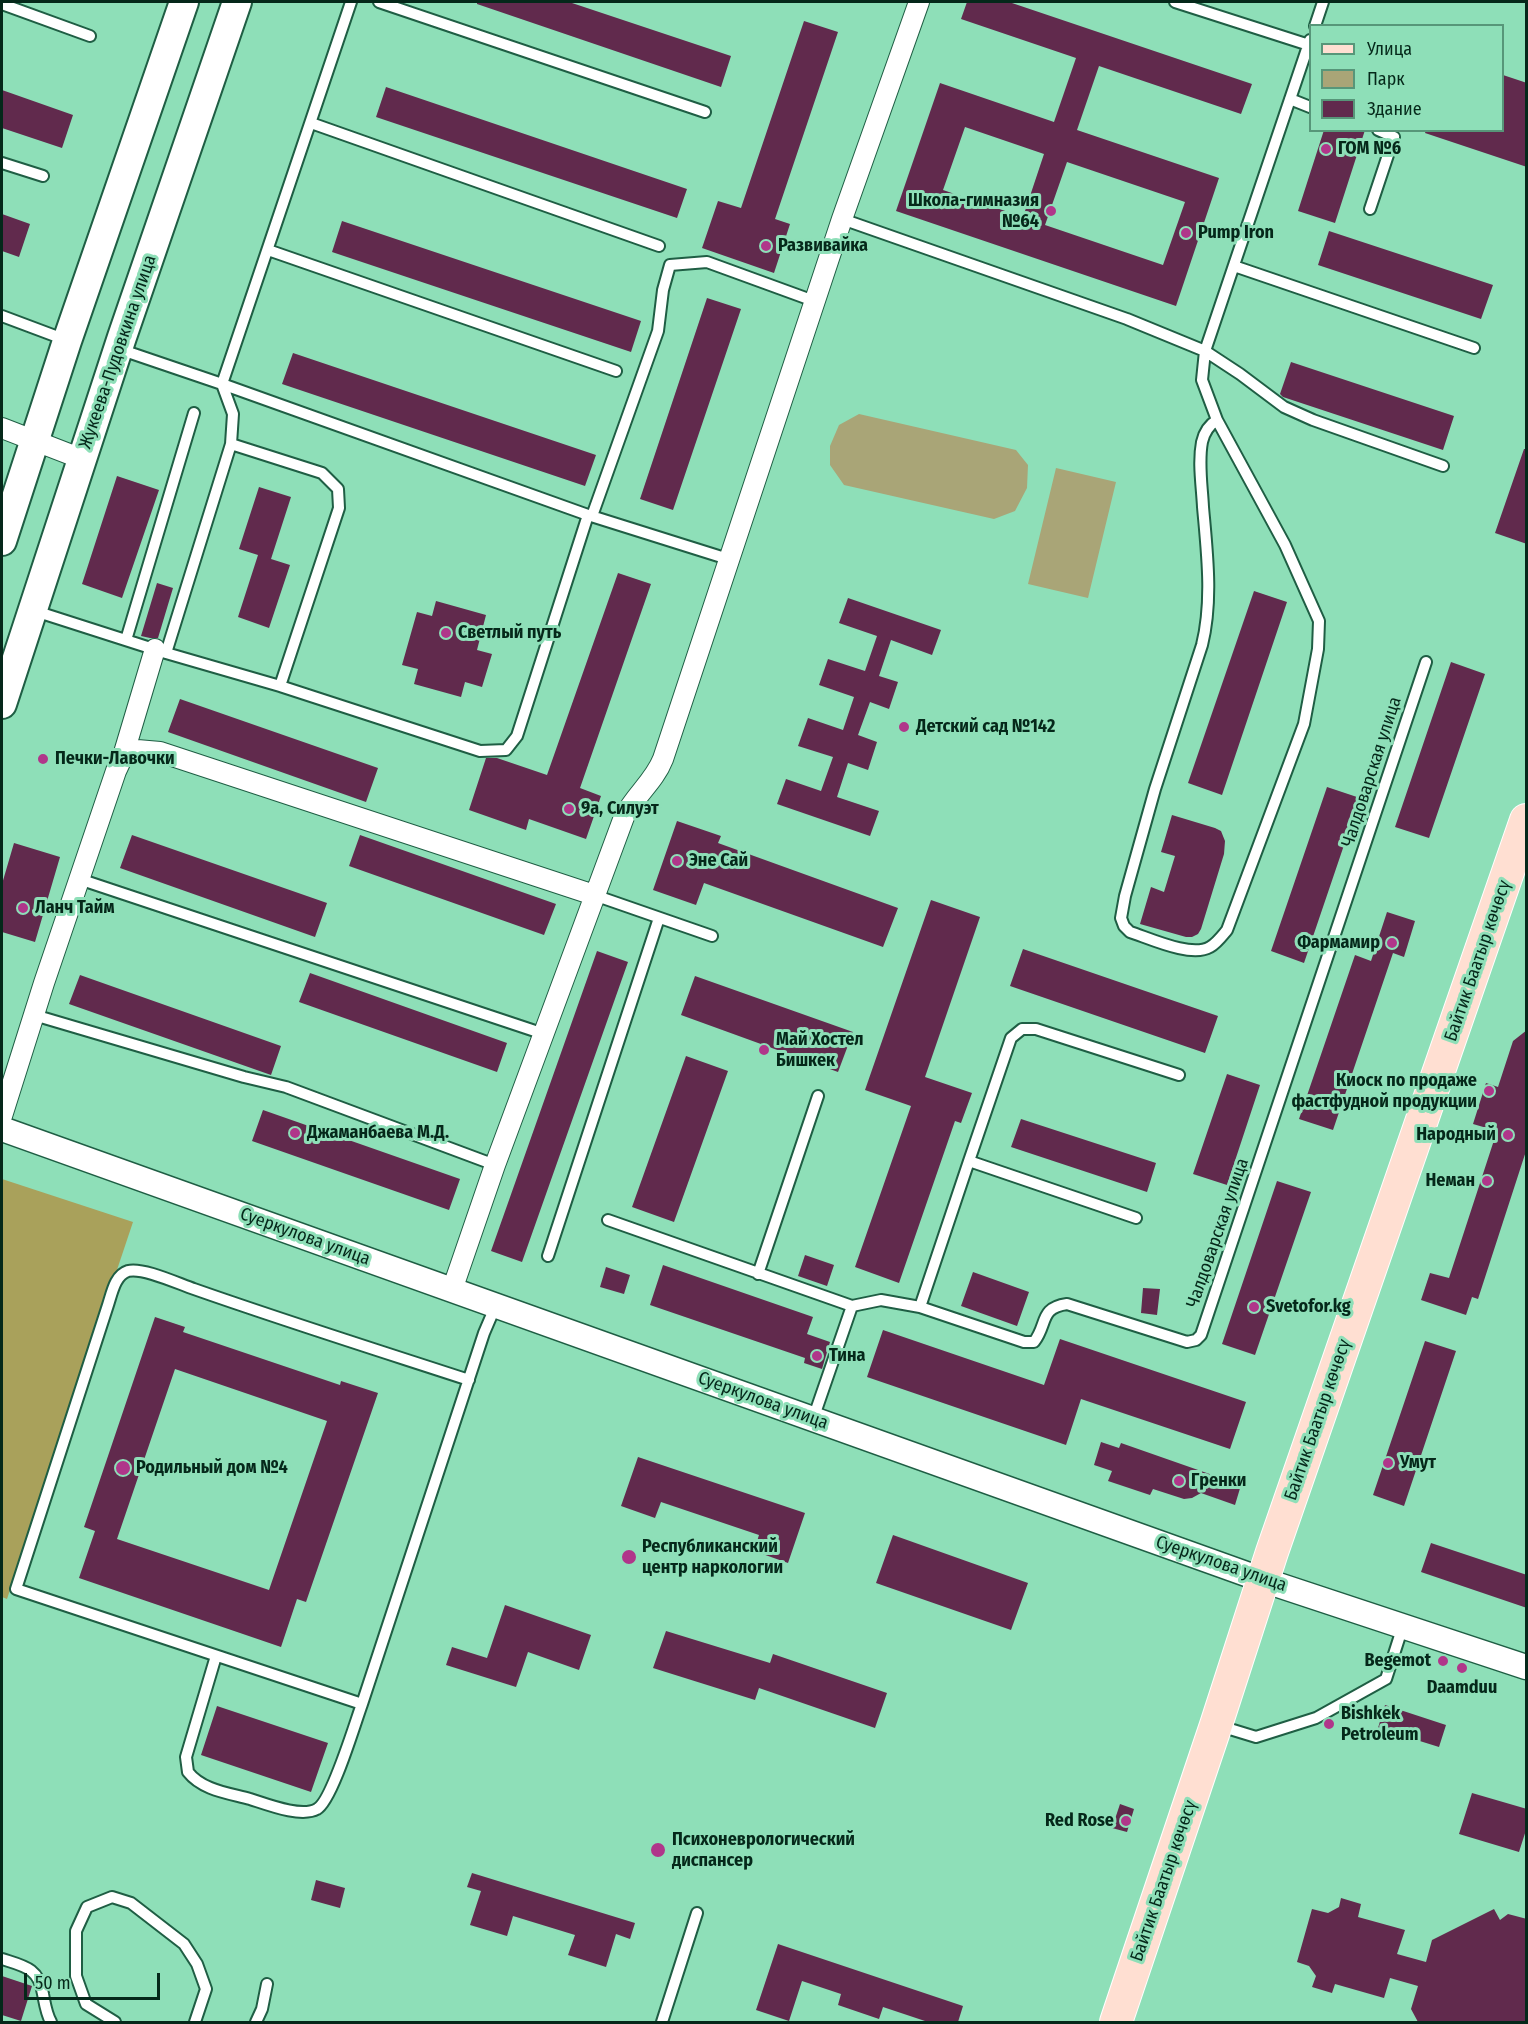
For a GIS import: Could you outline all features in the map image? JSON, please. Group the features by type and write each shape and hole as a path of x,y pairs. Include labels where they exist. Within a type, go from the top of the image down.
{"main road":[{"path":"2,541 67,341 184,2"},
{"name":"Жукеева-Пудовкина улица","path":"2,704 118,349 237,2"},
{"name":"Байтик Баатыр көчөсү","path":"1116,2022 1263,1580 1527,820"}],"street":[{"path":"452,1290 495,1165 594,895 630,805 658,772 814,301 919,2"},
{"path":"2,428 82,459"},
{"path":"2,1116 79,879 160,651"},
{"path":"123,756 137,750 160,752 594,895"},
{"name":"Суеркулова улица","path":"2,1129 1263,1580 1527,1667"}],"lane":[{"path":"160,651 231,444 233,414 222,384 351,2"},
{"path":"380,2 705,112"},
{"path":"1174,2 1309,42"},
{"path":"1316,24 1323,2"},
{"path":"2,4 90,36"},
{"path":"1217,420 1211,424 1203,437 1200,465 1206,546 1208,622 1203,645 1155,789 1121,918 1124,926 1130,932 1186,950 1202,950 1210,946 1227,930 1304,724 1318,649 1319,621 1285,545 1217,420 1202,380 1205,351 1309,45"},
{"path":"1290,99 1309,106"},
{"path":"310,123 659,246"},
{"path":"1370,209 1394,137 1383,132"},
{"path":"2,163 43,176"},
{"path":"842,219 1127,319 1205,351 1284,407 1313,420 1443,466"},
{"path":"268,250 616,371"},
{"path":"32,610 280,686 480,751 506,750 517,736 590,516 658,331 663,290 670,266 707,262 814,301"},
{"path":"1234,266 1474,348"},
{"path":"2,316 67,341"},
{"path":"118,349 590,516 728,560"},
{"path":"126,640 194,413"},
{"path":"231,444 322,473 338,489 339,508 280,686"},
{"name":"Чалдоварская улица","path":"852,1306 881,1300 920,1307 1024,1342 1034,1342 1046,1315 1054,1306 1067,1304 1187,1342 1196,1340 1201,1335 1426,662"},
{"path":"79,879 543,1034"},
{"path":"594,895 712,936"},
{"path":"548,1256 659,918"},
{"path":"34,1015 233,1074 286,1087 495,1165"},
{"path":"920,1307 1011,1038 1022,1029 1036,1029 1179,1075"},
{"path":"758,1274 818,1096"},
{"path":"969,1161 1136,1218"},
{"path":"608,1220 852,1306 813,1419"},
{"path":"362,1704 16,1589 118,1278 130,1270 150,1274 469,1380"},
{"path":"216,1656 186,1757 188,1772 201,1784 283,1809 308,1812 316,1810 328,1796 362,1704 495,1305"},
{"path":"1216,1725 1256,1737 1316,1718 1386,1679 1402,1626"},
{"path":"115,2022 86,2004 76,1976 76,1931 87,1907 112,1897 130,1903 184,1944 197,1964 206,1989 195,2022"},
{"path":"662,2022 697,1913"},
{"path":"2,1959 27,1967 34,1972 39,1980 51,2022"},
{"path":"256,2022 262,2009 267,1984"}],"green space":[{"path":"859,414 1016,450 1028,465 1027,488 1015,511 994,519 844,485 830,465 830,446 839,425"},
{"path":"1056,468 1116,482 1088,598 1028,584"}],"shaded area":[{"path":"2,1179 133,1222 7,1599 2,1597"}],"building":[{"path":"477,2 569,2 731,56 721,87 477,4"},
{"path":"967,2 1009,2 1252,84 1241,114 1099,66 1077,130 1219,178 1176,306 896,211 940,83 1054,122 1076,58 961,19","holes":["965,127 1044,154 1023,217 943,190","1067,162 1185,202 1163,265 1045,225"]},
{"path":"804,21 838,32 775,219 790,224 774,273 702,248 718,201 741,208"},
{"path":"1504,75 1527,83 1527,167 1425,133 1504,132"},
{"path":"386,87 687,189 677,218 376,117"},
{"path":"2,90 73,115 62,148 2,128"},
{"path":"1323,132 1364,132 1335,223 1298,211"},
{"path":"2,214 30,224 19,257 2,251"},
{"path":"342,221 641,321 631,352 332,252"},
{"path":"1329,231 1493,285 1481,319 1318,265"},
{"path":"707,298 741,309 673,510 640,499"},
{"path":"293,353 596,455 585,486 282,384"},
{"path":"1291,362 1454,416 1443,450 1283,397 1280,394"},
{"path":"1524,449 1527,449 1527,544 1495,533"},
{"path":"117,476 159,490 122,598 82,584"},
{"path":"259,487 291,497 271,559 290,565 269,628 238,617 258,555 239,549"},
{"path":"618,573 651,584 580,788 601,796 586,839 529,819 526,830 469,810 486,758 497,758 547,775"},
{"path":"157,583 173,588 158,638 150,638 141,636"},
{"path":"1254,591 1287,602 1222,795 1188,783"},
{"path":"848,598 941,630 932,655 891,640 879,676 898,682 889,709 870,702 858,735 877,742 868,770 848,763 837,797 879,811 870,836 777,804 786,779 821,791 833,757 798,746 808,718 843,730 854,697 819,685 828,659 865,671 877,636 839,623"},
{"name":"Светлый путь","path":"436,601 486,615 477,650 492,654 482,687 465,682 461,697 414,684 418,669 402,665 417,612 432,616"},
{"path":"1451,662 1485,674 1429,838 1395,827"},
{"path":"180,699 378,768 366,802 168,732"},
{"path":"1327,787 1360,798 1304,963 1271,951"},
{"path":"1172,815 1215,828 1221,831 1225,841 1224,854 1201,929 1192,937 1140,924 1151,887 1164,892 1175,856 1161,852"},
{"path":"677,821 721,836 718,843 898,908 883,947 704,883 696,905 653,890"},
{"path":"132,835 327,903 315,937 120,868"},
{"path":"360,835 556,904 544,935 349,866"},
{"name":"Ланч Тайм","path":"14,843 60,857 35,942 2,932 2,884"},
{"path":"931,900 980,917 925,1077 972,1093 961,1123 955,1121 899,1283 855,1267 911,1106 865,1090"},
{"path":"1387,912 1415,921 1404,957 1393,953 1333,1130 1299,1119 1355,955 1371,961"},
{"path":"1023,949 1218,1016 1205,1053 1010,986"},
{"path":"597,951 628,962 522,1262 491,1251"},
{"path":"310,973 507,1043 497,1072 299,1002"},
{"path":"80,975 281,1046 271,1075 69,1004"},
{"path":"695,976 853,1032 838,1072 681,1015"},
{"path":"1527,1030 1527,1148 1478,1299 1472,1297 1466,1315 1421,1300 1430,1273 1449,1278 1497,1131 1473,1124 1486,1083 1498,1087 1513,1041"},
{"path":"686,1056 728,1071 674,1222 632,1207"},
{"path":"1227,1074 1260,1085 1227,1185 1193,1174"},
{"path":"263,1110 460,1179 449,1210 252,1141"},
{"path":"1021,1119 1156,1163 1147,1192 1011,1147"},
{"path":"1277,1181 1311,1192 1255,1355 1222,1344"},
{"path":"805,1255 834,1265 827,1286 798,1276"},
{"path":"663,1265 813,1317 807,1334 830,1342 822,1369 804,1363 805,1358 650,1305"},
{"path":"606,1267 630,1275 624,1294 600,1287"},
{"path":"973,1272 1029,1292 1017,1326 961,1306"},
{"path":"1143,1288 1160,1289 1157,1315 1141,1313"},
{"name":"Родильный дом №4","path":"155,1317 185,1327 183,1332 340,1385 341,1381 378,1393 306,1602 297,1599 281,1647 79,1578 95,1531 84,1527","holes":["175,1369 327,1421 269,1590 117,1539"]},
{"path":"883,1330 1044,1385 1060,1339 1246,1402 1230,1449 1081,1399 1066,1445 867,1377"},
{"path":"1425,1341 1456,1351 1404,1506 1373,1495"},
{"path":"1101,1442 1119,1448 1121,1443 1241,1485 1235,1505 1201,1493 1184,1499 1153,1489 1150,1495 1108,1481 1112,1471 1094,1465"},
{"path":"638,1457 805,1513 788,1563 754,1551 759,1535 661,1502 655,1518 621,1506"},
{"path":"893,1535 1028,1583 1011,1630 876,1583"},
{"path":"1431,1543 1527,1575 1527,1608 1421,1572"},
{"path":"505,1605 591,1635 579,1670 528,1652 516,1687 446,1665 452,1647 487,1658"},
{"path":"666,1631 770,1663 773,1654 887,1693 875,1728 759,1688 755,1700 653,1668"},
{"path":"1385,1705 1446,1725 1439,1747 1378,1728"},
{"path":"217,1706 328,1743 311,1792 201,1755"},
{"path":"1472,1793 1527,1809 1527,1827 1519,1852 1459,1834"},
{"path":"1120,1804 1134,1809 1127,1832 1112,1828"},
{"path":"472,1873 635,1923 630,1939 616,1934 606,1967 568,1955 575,1935 513,1916 507,1936 470,1925 481,1891 467,1887"},
{"path":"316,1880 345,1888 340,1908 311,1900"},
{"path":"1341,1898 1361,1904 1358,1917 1405,1930 1397,1954 1426,1962 1432,1940 1494,1909 1500,1920 1508,1914 1527,1919 1527,2022 1418,2022 1411,2009 1418,1986 1390,1978 1384,1998 1335,1984 1332,1993 1312,1987 1316,1976 1309,1966 1297,1962 1312,1909 1328,1913 1339,1907"},
{"path":"778,1944 963,2006 958,2022 928,2022 883,2007 879,2019 838,2005 841,1994 802,1981 789,2021 756,2010"},
{"path":"2,1976 32,1986 21,2021 2,2015"}],"place":[{"name":"ГОМ №6","path":"1326,149"},
{"name":"Школа-гимназия №64","path":"1051,211"},
{"name":"Pump Iron","path":"1186,233"},
{"name":"Развивайка","path":"766,246"},
{"name":"Светлый путь","path":"446,633"},
{"name":"Детский сад №142","path":"904,727"},
{"name":"Печки-Лавочки","path":"43,759"},
{"name":"9а, Силуэт","path":"569,809"},
{"name":"Эне Сай","path":"677,861"},
{"name":"Ланч Тайм","path":"23,908"},
{"name":"Фармамир","path":"1392,943"},
{"name":"Май Хостел Бишкек","path":"764,1050"},
{"name":"Киоск по продаже фастфудной продукции","path":"1489,1091"},
{"name":"Джаманбаева М.Д.","path":"295,1133"},
{"name":"Народный","path":"1508,1135"},
{"name":"Неман","path":"1487,1181"},
{"name":"Svetofor.kg","path":"1254,1307"},
{"name":"Тина","path":"817,1356"},
{"name":"Умут","path":"1388,1463"},
{"name":"Родильный дом №4","path":"123,1468"},
{"name":"Гренки","path":"1179,1481"},
{"name":"Республиканский центр наркологии","path":"629,1557"},
{"name":"Begemot","path":"1443,1661"},
{"name":"Daamduu","path":"1462,1668"},
{"name":"Bishkek Petroleum","path":"1329,1724"},
{"name":"Red Rose","path":"1126,1821"},
{"name":"Психоневрологический диспансер","path":"658,1850"}]}
